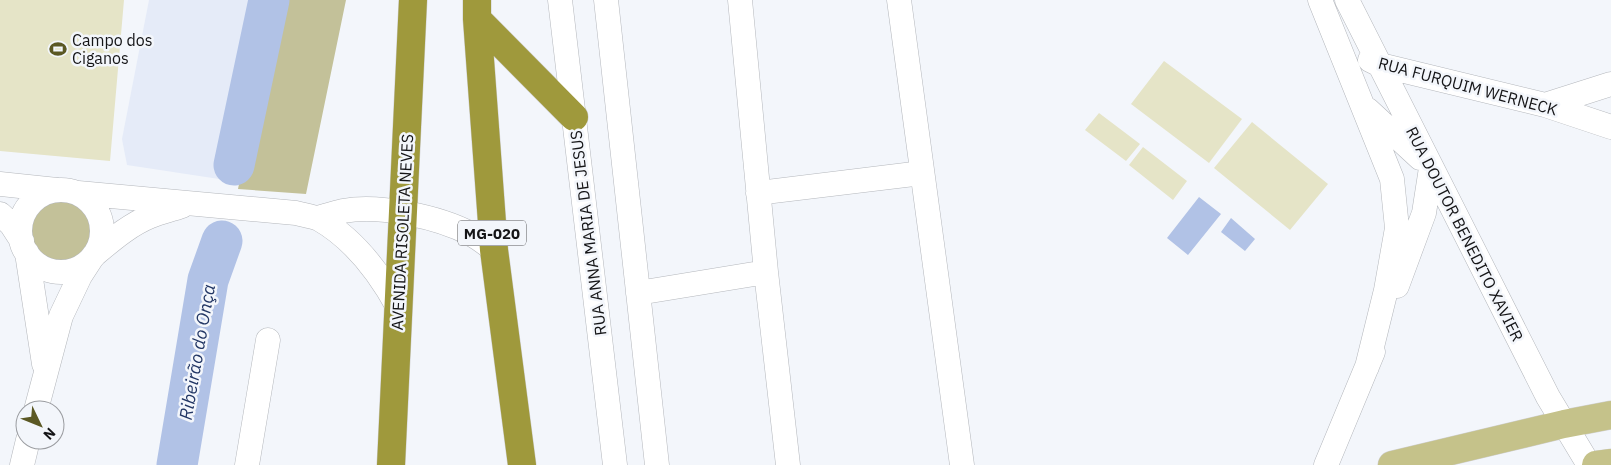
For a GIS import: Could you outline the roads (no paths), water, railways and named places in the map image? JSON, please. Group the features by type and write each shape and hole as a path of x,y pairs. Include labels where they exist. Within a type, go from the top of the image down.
{"highway":[{"name":"AVENIDA RISOLETA NEVES","path":"391,465 414,0"},
{"path":"477,10 574,117"},
{"name":"MG-020","path":"477,10 494,250 522,465"}],"main road":[{"path":"1392,465 1564,424 1611,415"},
{"path":"1596,465 1611,464"}],"street":[{"name":"RUA ANNA MARIA DE JESUS","path":"560,0 615,465"},
{"path":"606,0 657,465"},
{"path":"740,0 766,272 788,465"},
{"path":"899,0 962,465"},
{"path":"1320,0 1392,179 1397,228 1386,290 1368,368"},
{"name":"RUA DOUTOR BENEDITO XAVIER","path":"1347,0 1548,397 1589,465"},
{"name":"RUA FURQUIM WERNECK","path":"1332,31 1359,55 1380,65 1545,105 1611,127"},
{"path":"1545,105 1611,84"},
{"path":"1326,465 1368,368 1424,213 1431,168 1362,105"},
{"path":"758,194 922,173"},
{"path":"0,184 307,216 345,211 402,213 450,224 472,234 494,250"},
{"path":"39,400 46,373 61,316 101,238 101,220 96,209 88,200 70,192 50,192 38,197 23,216 20,229 46,373"},
{"path":"0,214 10,224 36,263 47,269 60,272 73,270 85,264 120,233 140,221 151,216 200,204"},
{"path":"307,216 343,236 366,259 383,280 398,306"},
{"path":"638,293 766,272"},
{"path":"247,465 268,340"},
{"path":"22,465 26,450"}],"water":[{"path":"1199,197 1221,214 1188,255 1167,238"},
{"path":"1231,218 1255,239 1245,251 1221,232"}],"waterway":[{"name":"Ribeirão do Onça","path":"234,165 269,0"},
{"name":"Ribeirão do Onça","path":"177,465 208,280 222,241"}],"place":[{"name":"Campo dos Ciganos","path":"58,49"}]}
